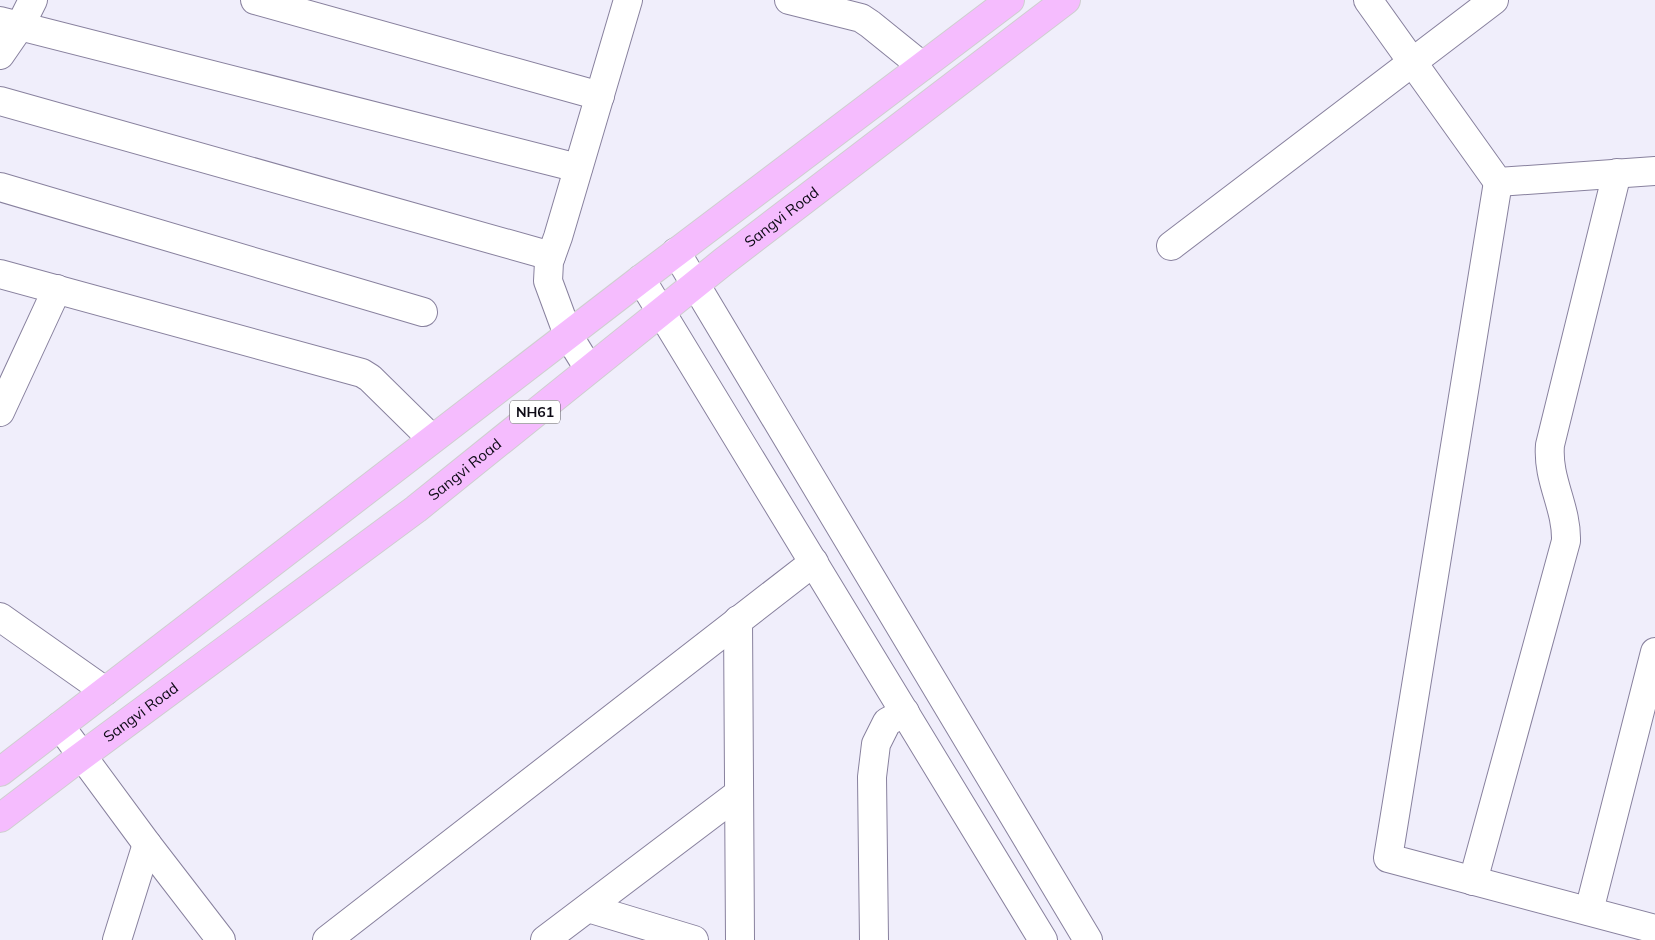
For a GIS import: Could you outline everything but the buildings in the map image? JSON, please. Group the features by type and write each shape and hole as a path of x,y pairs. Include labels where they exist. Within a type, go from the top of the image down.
{"highway":[{"name":"NH61","path":"0,772 676,252 1010,0"},
{"name":"Sangvi Road","path":"0,818 82,755 416,509 695,284 1066,0"}],"street":[{"path":"0,54 10,24 33,0"},
{"path":"255,0 600,96"},
{"path":"789,0 861,18 922,66"},
{"path":"1368,0 1498,182 1388,858 1655,929"},
{"path":"1171,246 1494,0"},
{"path":"589,369 568,335 548,281 549,262 600,96 624,1"},
{"path":"10,24 578,168"},
{"path":"0,101 551,256"},
{"path":"1498,182 1655,171"},
{"path":"1473,881 1566,541 1566,526 1549,460 1550,445 1617,173"},
{"path":"0,187 423,312"},
{"path":"676,252 1088,940"},
{"path":"0,274 362,373 370,378 432,439"},
{"path":"641,279 1043,940"},
{"path":"0,412 57,289"},
{"path":"327,940 814,562"},
{"path":"0,617 105,691"},
{"path":"738,620 740,940"},
{"path":"1589,911 1655,652"},
{"path":"874,940 872,777 876,744 887,722 905,712"},
{"path":"60,726 221,940"},
{"path":"545,940 738,794"},
{"path":"117,940 147,844"},
{"path":"588,908 694,940"}]}
